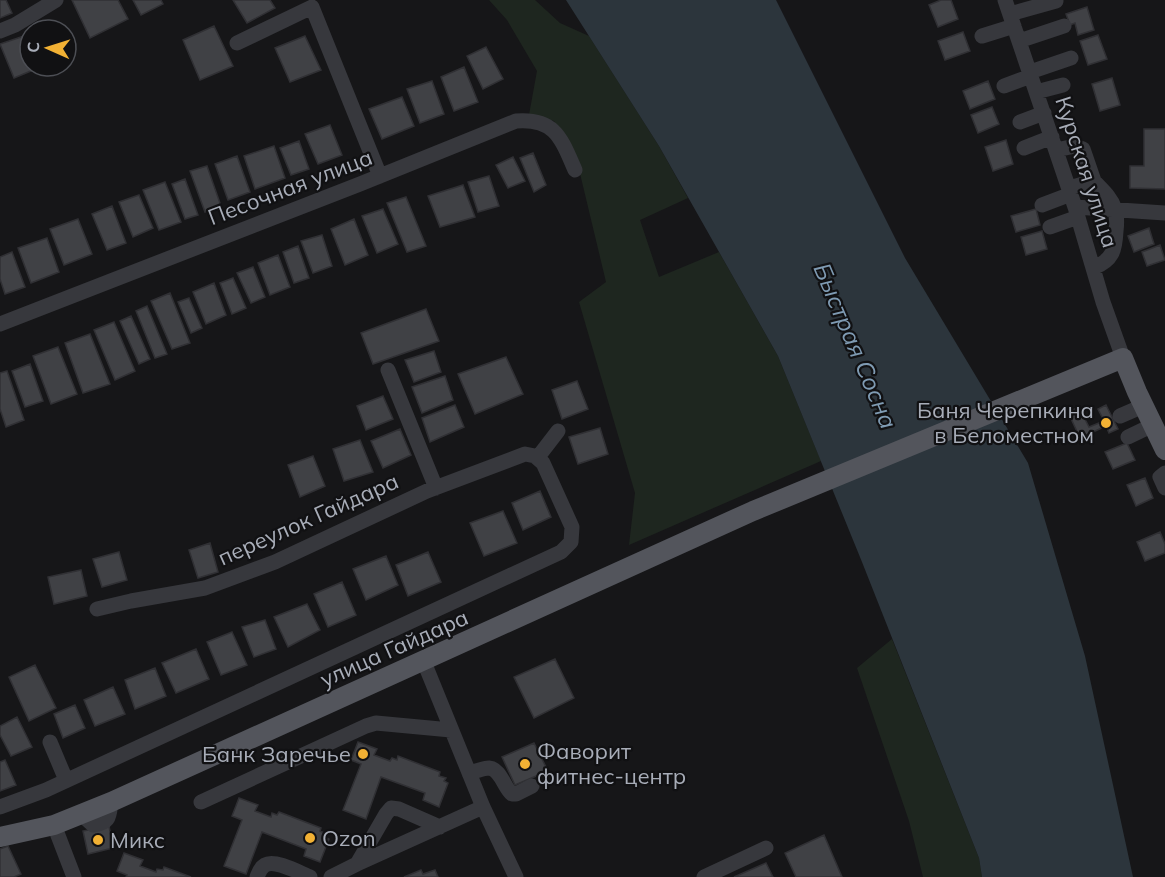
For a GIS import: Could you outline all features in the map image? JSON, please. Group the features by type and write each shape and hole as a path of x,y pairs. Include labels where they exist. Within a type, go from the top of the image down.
{"main road":[{"name":"улица Гайдара","path":"0,837 54,825 111,802 753,511 1123,358"},
{"name":"Курская улица","path":"1123,358 1143,406 1164,446"}],"street":[{"path":"0,31 15,25 56,0"},
{"path":"982,36 1011,14 1056,1"},
{"path":"237,43 314,2 380,176"},
{"path":"1011,14 1064,26"},
{"name":"Курская улица","path":"1011,14 1123,358"},
{"path":"1004,86 1071,58"},
{"path":"1036,92 1063,85"},
{"path":"1020,122 1044,113"},
{"name":"Песочная улица","path":"0,324 516,121 526,120 546,125 554,130 568,152 575,170"},
{"path":"1024,148 1054,144 1083,149 1094,181 1116,210 1114,250 1103,264 1093,268"},
{"path":"1050,227 1094,181"},
{"path":"1042,205 1073,202 1116,210 1165,213"},
{"path":"388,370 436,488"},
{"path":"1120,416 1143,406"},
{"path":"1128,437 1153,425"},
{"path":"535,456 558,431"},
{"name":"переулок Гайдара","path":"97,609 205,588 275,562 436,488 525,454 535,456"},
{"name":"улица Гайдара","path":"0,807 66,780 564,550 571,542 572,527 543,463 535,456"},
{"path":"1165,473 1160,477 1165,488"},
{"path":"424,662 483,807 516,877"},
{"path":"201,801 376,723 451,730"},
{"path":"50,742 66,780"},
{"path":"469,773 487,768 494,770 508,792 512,794 532,786"},
{"path":"331,877 483,807"},
{"path":"357,864 391,808 399,809 441,827"},
{"path":"54,825 74,877"},
{"path":"704,877 766,848"},
{"path":"257,877 262,867 273,863 310,877"}],"shaded area":[{"path":"489,0 535,0 560,23 589,36 659,146 688,198 640,220 659,277 719,252 778,356 821,461 629,545 635,493 579,302 606,282 577,161 554,121 529,115 537,71 507,20"},
{"path":"892,639 979,858 982,877 923,877 909,821 857,668"}],"water":[{"name":"Быстрая Сосна","path":"566,0 776,0 905,258 1028,463 1085,656 1133,877 982,877 979,858 778,356 659,146"}],"building":[{"path":"0,0 6,0 12,13 0,18"},
{"path":"72,0 118,0 128,19 90,38"},
{"path":"133,0 161,0 163,4 141,15"},
{"path":"233,0 270,0 275,8 247,23"},
{"path":"941,0 951,0 958,19 938,27 929,5"},
{"path":"1087,7 1094,30 1078,35 1075,23 1070,25 1066,14"},
{"path":"214,26 233,66 200,80 183,40"},
{"path":"963,32 970,51 945,60 938,41"},
{"path":"1098,35 1107,59 1088,65 1080,41"},
{"path":"305,36 321,70 290,82 275,48"},
{"path":"18,38 18,76 14,78 0,44"},
{"path":"486,47 503,79 483,89 467,56"},
{"path":"464,67 478,102 454,111 441,77"},
{"path":"1112,78 1120,105 1100,111 1092,84"},
{"path":"432,81 444,114 420,123 407,89"},
{"path":"988,81 995,99 970,109 963,91"},
{"path":"402,97 414,126 382,139 369,109"},
{"path":"992,107 999,124 978,133 971,115"},
{"path":"330,125 342,155 318,164 305,134"},
{"path":"1144,129 1165,129 1165,189 1130,188 1130,166 1144,166"},
{"path":"1006,140 1013,164 993,171 985,147"},
{"path":"299,141 309,169 291,175 280,148"},
{"path":"274,146 285,178 255,189 244,156"},
{"path":"533,153 546,185 534,192 520,158"},
{"path":"237,156 250,192 228,200 215,164"},
{"path":"513,157 525,181 508,188 496,165"},
{"path":"207,166 221,206 205,212 190,171"},
{"path":"489,176 499,206 478,212 468,182"},
{"path":"185,179 198,215 185,219 172,184"},
{"path":"165,182 181,222 159,230 143,190"},
{"path":"463,185 475,217 440,227 428,196"},
{"path":"139,195 153,228 133,237 119,202"},
{"path":"406,197 426,246 407,252 387,203"},
{"path":"112,206 126,243 107,250 92,214"},
{"path":"383,209 398,244 377,253 362,216"},
{"path":"1036,209 1040,225 1016,232 1011,216"},
{"path":"78,219 92,254 64,265 50,229"},
{"path":"354,219 368,255 345,265 331,229"},
{"path":"1149,228 1154,244 1134,252 1128,236"},
{"path":"1042,231 1047,249 1026,255 1021,237"},
{"path":"322,235 332,266 313,273 301,241"},
{"path":"47,238 59,272 31,283 18,248"},
{"path":"1160,245 1165,260 1147,266 1142,252"},
{"path":"298,246 309,278 294,283 283,252"},
{"path":"12,252 25,287 5,294 0,279 0,257"},
{"path":"278,255 290,287 270,295 258,263"},
{"path":"253,267 265,297 251,303 237,273"},
{"path":"233,278 246,308 232,314 220,283"},
{"path":"214,283 226,315 206,324 193,292"},
{"path":"170,293 190,343 172,349 151,301"},
{"path":"189,298 202,328 191,333 178,302"},
{"path":"147,306 167,354 155,358 136,311"},
{"path":"426,309 439,341 373,364 361,333"},
{"path":"131,316 150,359 139,364 120,321"},
{"path":"114,322 135,371 115,380 94,330"},
{"path":"90,334 110,384 83,393 65,343"},
{"path":"58,347 77,394 51,404 33,356"},
{"path":"434,351 441,372 414,382 405,360"},
{"path":"506,357 523,394 475,414 458,374"},
{"path":"30,364 43,401 25,407 12,371"},
{"path":"7,371 24,420 6,427 0,409 0,373"},
{"path":"445,376 453,400 422,413 412,387"},
{"path":"577,381 588,409 562,419 552,390"},
{"path":"383,396 393,419 366,430 357,406"},
{"path":"455,405 464,427 430,442 422,418"},
{"name":"Баня Черепкина в Беломестном","path":"1106,405 1118,429 1109,433 1106,426 1080,438 1068,412 1079,407 1089,427 1104,421 1098,409"},
{"path":"600,428 608,454 578,464 569,437"},
{"path":"400,429 411,455 383,468 371,441"},
{"path":"360,440 373,472 344,481 333,449"},
{"path":"1127,443 1135,460 1113,469 1105,452"},
{"path":"313,456 325,486 300,497 288,465"},
{"path":"1145,478 1153,498 1136,506 1127,485"},
{"path":"540,491 551,517 523,530 512,503"},
{"path":"503,511 517,543 484,556 470,523"},
{"path":"1160,532 1165,544 1165,553 1145,561 1137,542"},
{"path":"210,543 218,572 198,578 189,550"},
{"path":"119,552 127,580 102,587 93,559"},
{"path":"428,552 441,582 408,596 396,565"},
{"path":"386,556 398,585 366,600 353,569"},
{"path":"81,570 87,596 54,604 48,577"},
{"path":"342,582 356,615 328,627 314,594"},
{"path":"307,604 320,630 288,647 274,617"},
{"path":"265,620 276,649 254,657 242,627"},
{"path":"232,632 247,665 221,675 207,642"},
{"path":"196,649 209,679 176,693 162,663"},
{"path":"555,659 574,698 534,718 514,677"},
{"path":"35,665 56,708 29,721 9,677"},
{"path":"155,668 166,696 135,709 125,680"},
{"path":"113,687 125,714 95,726 84,700"},
{"path":"75,705 85,728 63,738 54,714"},
{"path":"17,717 32,747 11,756 0,735 0,726"},
{"path":"358,742 377,749 374,755 390,761 392,758 397,760 398,756 440,772 439,776 446,778 444,781 448,783 439,807 423,800 425,793 381,777 366,819 343,810 361,764 351,760"},
{"name":"Фаворит фитнес-центр","path":"534,743 548,771 515,785 502,757"},
{"path":"5,760 16,785 0,791 0,762"},
{"path":"239,798 258,805 255,811 271,817 272,813 277,815 279,812 321,828 320,831 327,834 325,837 329,839 320,862 304,856 306,849 262,832 246,874 224,866 242,820 232,816"},
{"name":"Микс","path":"109,826 113,848 88,854 83,831"},
{"path":"824,835 842,877 796,877 785,853"},
{"path":"8,846 21,874 14,877 0,877 0,849"},
{"path":"124,853 143,860 140,866 156,872 157,869 163,870 164,867 191,877 126,877 127,875 117,871"},
{"path":"766,863 773,877 734,877"},
{"path":"421,870 423,874 435,870 438,877 404,877"}],"place":[{"name":"Баня Черепкина в Беломестном","path":"1106,423"},
{"name":"Банк Заречье","path":"363,754"},
{"name":"Фаворит фитнес-центр","path":"525,764"},
{"name":"Ozon","path":"310,838"},
{"name":"Микс","path":"98,840"}]}
